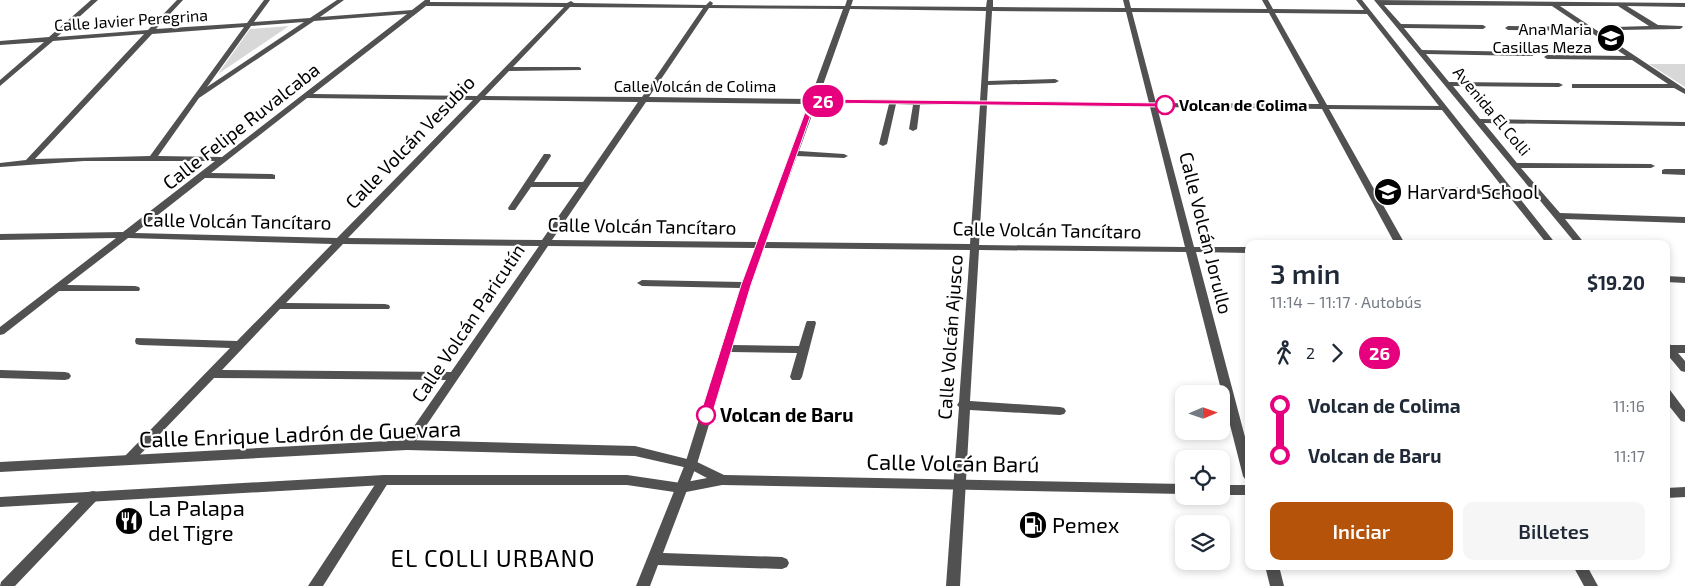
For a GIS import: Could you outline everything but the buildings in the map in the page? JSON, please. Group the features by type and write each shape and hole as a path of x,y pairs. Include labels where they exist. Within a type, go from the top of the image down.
{"street":[{"path":"0,84 95,0"},
{"path":"29,162 180,0"},
{"path":"152,158 267,0"},
{"path":"192,101 341,0"},
{"name":"Calle Volcán Jorullo","path":"1126,0 1245,461"},
{"path":"1225,0 1231,11"},
{"path":"1265,0 1398,240"},
{"name":"Avenida El Colli","path":"1359,0 1549,240"},
{"path":"1379,1 1685,4"},
{"name":"Avenida El Colli","path":"1379,1 1578,240"},
{"path":"427,2 989,4 1129,10 1368,12"},
{"name":"Calle Felipe Ruvalcaba","path":"1,331 427,2"},
{"path":"1550,2 1685,92"},
{"name":"Calle Volcán Vesubio","path":"128,460 571,3"},
{"name":"Calle Volcán Paricutín","path":"407,445 710,3"},
{"path":"643,586 690,464 746,285 848,4"},
{"name":"Calle Volcán Ajusco","path":"953,586 989,4"},
{"path":"1619,4 1656,27"},
{"name":"Calle Javier Peregrina","path":"0,43 249,26 414,12"},
{"path":"1401,26 1483,27"},
{"path":"1617,28 1680,27"},
{"path":"1508,28 1591,29"},
{"path":"1422,52 1532,54"},
{"path":"1547,57 1633,58"},
{"path":"507,69 580,69"},
{"path":"984,83 1055,81"},
{"path":"1447,84 1559,84"},
{"path":"1575,86 1676,86"},
{"name":"Calle Volcán de Colima","path":"305,96 1444,108"},
{"path":"883,144 893,102"},
{"path":"913,128 917,102"},
{"path":"1478,121 1685,124"},
{"path":"794,153 844,156"},
{"path":"512,208 548,156"},
{"path":"0,165 29,162 152,158 224,159"},
{"path":"1515,165 1651,166"},
{"path":"1665,172 1685,172"},
{"path":"203,176 272,177"},
{"path":"529,184 585,185"},
{"path":"1438,190 1511,192"},
{"path":"1558,216 1685,220"},
{"name":"Calle Volcán Tancítaro","path":"0,238 124,236 339,241 1245,250"},
{"path":"1670,280 1685,280"},
{"path":"642,283 746,285"},
{"path":"58,288 135,289"},
{"path":"277,306 385,307"},
{"path":"796,377 811,322"},
{"path":"140,341 239,345"},
{"path":"727,348 804,350"},
{"path":"1670,348 1685,349"},
{"path":"1670,350 1685,368"},
{"path":"0,374 65,376"},
{"path":"211,374 454,376"},
{"path":"1670,398 1685,418"},
{"path":"963,405 1060,411"},
{"name":"Calle Enrique Ladrón de Guevara","path":"0,467 407,445 635,451 690,464"},
{"name":"Calle Volcán Barú","path":"690,464 722,480"},
{"path":"0,502 384,480 627,480 681,488"},
{"path":"315,586 384,480"},
{"name":"Calle Volcán Barú","path":"681,488 722,480 1175,489"},
{"path":"1230,490 1245,490"},
{"path":"1670,493 1685,492"},
{"path":"6,586 93,496"},
{"path":"654,559 782,563"},
{"path":"1273,570 1277,586"},
{"path":"1582,570 1591,586"}],"shaded area":[{"path":"289,26 218,74 250,29"},
{"path":"1649,64 1685,64 1685,87"}],"bus line":[{"name":"26","path":"706,415 746,285 813,101 1165,105"}],"place":[{"name":"Ana Maria Casillas Meza","path":"1611,38"},
{"name":"Volcan de Colima","path":"1165,105"},
{"name":"Harvard School","path":"1388,192"},
{"name":"Volcan de Baru","path":"706,415"},
{"name":"La Palapa del Tigre","path":"129,521"},
{"name":"Pemex","path":"1033,525"}],"district":[{"name":"EL COLLI URBANO","path":"493,559"}]}
